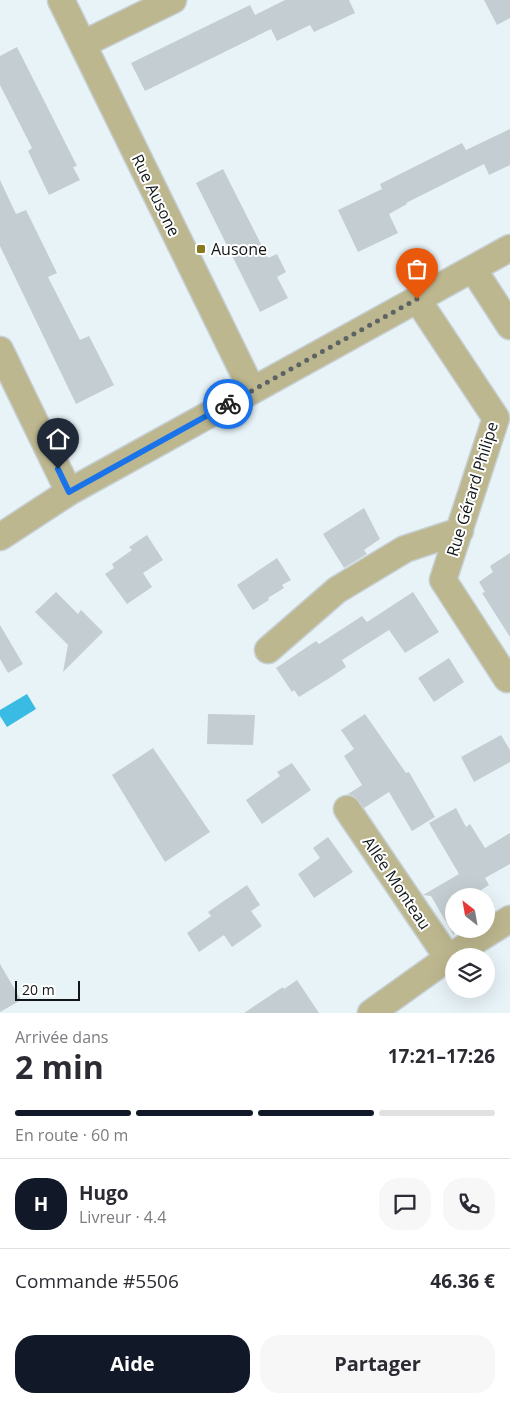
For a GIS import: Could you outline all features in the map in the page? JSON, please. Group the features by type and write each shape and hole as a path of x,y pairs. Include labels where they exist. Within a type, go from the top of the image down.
{"street":[{"name":"Rue Ausone","path":"61,0 252,390"},
{"path":"83,44 173,0"},
{"path":"0,537 69,492 510,248"},
{"path":"472,269 510,326"},
{"name":"Rue Gérard Philipe","path":"417,299 503,414 443,580 506,679 510,678"},
{"path":"1,357 69,492"},
{"path":"268,650 337,590 405,549 460,531"},
{"name":"Allée Monteau","path":"347,809 445,954"},
{"path":"464,948 510,919"},
{"path":"371,1013 445,960"}],"water":[{"path":"27,694 36,709 7,727 0,716 0,710"}],"building":[{"path":"285,0 349,0 355,13 314,32 310,25 277,41 271,29 145,91 131,63 250,5 255,15"},
{"path":"484,0 510,0 510,18 497,25"},
{"path":"17,47 77,166 73,167 80,180 49,195 28,151 32,148 0,85 0,56"},
{"path":"510,129 510,165 489,175 484,164 406,203 389,214 398,233 358,252 338,210 382,189 380,184 462,143 466,150"},
{"path":"223,169 268,258 277,254 286,272 277,277 288,298 260,312 196,183"},
{"path":"0,180 16,214 26,210 57,273 48,277 80,340 89,336 114,385 76,404 0,246"},
{"path":"364,508 380,539 364,550 367,554 344,568 323,534"},
{"path":"147,535 163,560 143,573 152,587 127,604 105,574 114,568 112,564 132,550 129,547"},
{"path":"510,553 510,637 482,593 485,592 479,582 493,572 490,566"},
{"path":"277,558 291,580 282,585 284,588 268,598 269,600 253,610 237,585"},
{"path":"56,592 78,614 81,610 103,632 63,672 68,645 35,612"},
{"path":"413,592 439,632 405,653 389,630 342,660 346,667 328,679 299,697 294,690 292,692 276,668 316,641 319,644 362,616 367,622"},
{"path":"0,625 23,664 8,673 0,659"},
{"path":"449,658 464,682 434,702 418,678"},
{"path":"208,714 255,715 253,745 207,744"},
{"path":"365,714 406,773 409,772 435,817 412,831 389,792 364,808 354,796 348,794 362,785 344,756 354,749 341,730"},
{"path":"501,735 510,750 510,762 474,782 461,757"},
{"path":"153,748 210,832 165,862 112,775"},
{"path":"292,763 311,790 262,824 246,800 280,776 277,772"},
{"path":"456,808 466,827 470,824 485,848 510,833 510,864 485,878 489,885 484,888 445,888 445,920 431,896 423,895 459,874 429,823"},
{"path":"328,837 353,872 314,898 298,874 320,858 313,848"},
{"path":"247,885 260,905 251,911 262,926 232,947 224,935 199,952 187,933 211,916 208,912"},
{"path":"0,964 21,1000 0,1012"},
{"path":"297,980 319,1013 244,1013 283,987 284,989"}],"way so far":[{"path":"228,404 417,299"}],"place":[{"name":"Ausone","path":"201,249"}],"route":[{"path":"58,469 69,492 228,404"}]}
